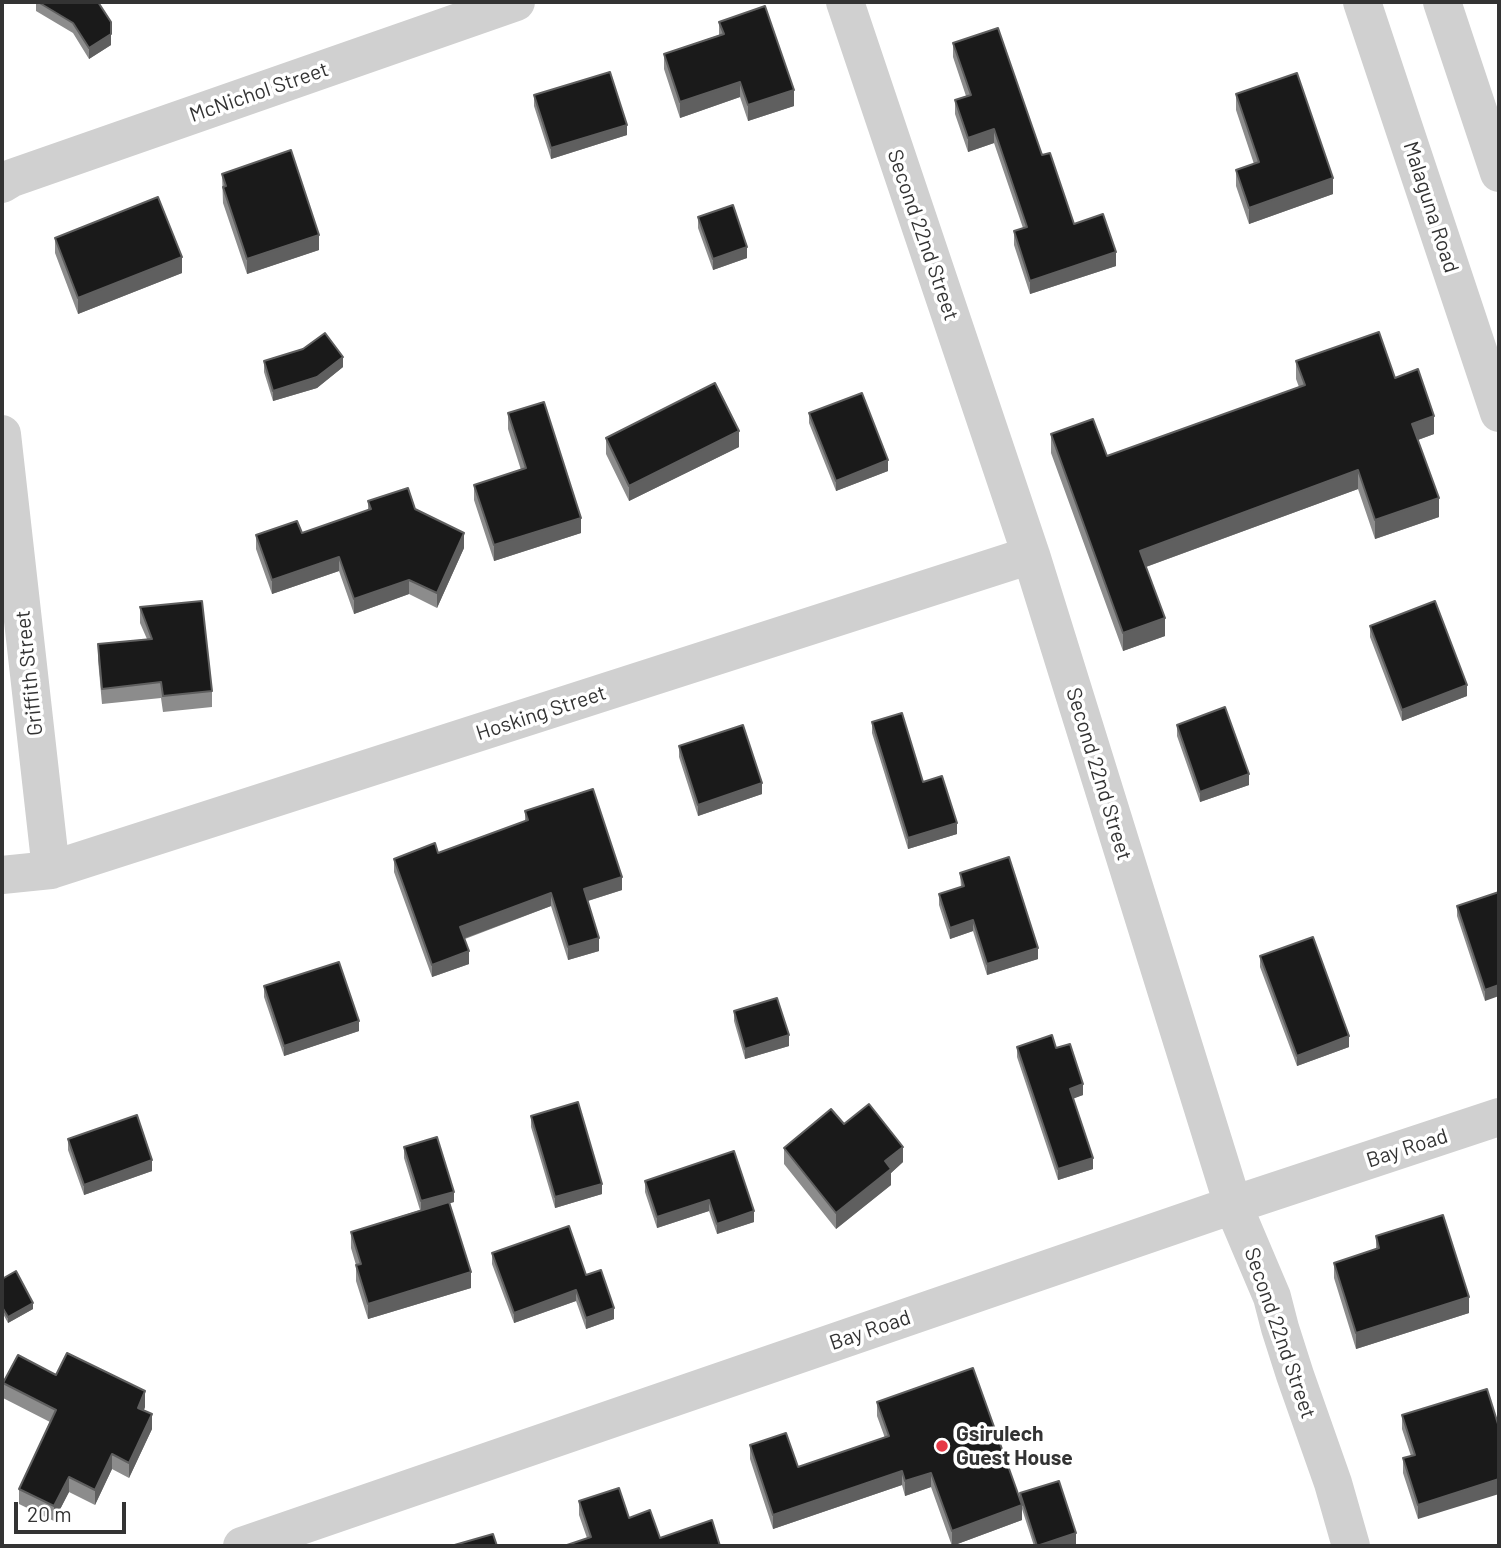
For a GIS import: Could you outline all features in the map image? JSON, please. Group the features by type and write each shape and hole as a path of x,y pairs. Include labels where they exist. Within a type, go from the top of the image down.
{"street":[{"name":"McNichol Street","path":"2,184 12,178 516,2"},
{"name":"Second 22nd Street","path":"845,2 1031,555 1233,1205 1272,1297 1295,1376 1352,1546"},
{"name":"Malaguna Road","path":"1362,2 1499,413"},
{"path":"1442,2 1499,173"},
{"name":"Griffith Street","path":"2,434 51,870"},
{"name":"Hosking Street","path":"2,875 51,870 1031,555"},
{"name":"Bay Road","path":"242,1546 1233,1205 1499,1117"}],"building":[{"path":"38,2 98,2 111,22 111,34 89,48 73,23"},
{"path":"765,6 794,90 748,105 740,82 680,102 664,54 724,34 719,22"},
{"path":"998,28 1042,155 1050,153 1074,224 1103,214 1116,252 1030,281 1014,231 1027,227 994,129 968,138 955,100 971,95 953,43"},
{"path":"610,72 627,125 551,148 534,95"},
{"path":"1297,73 1333,178 1249,208 1236,170 1259,162 1236,94"},
{"path":"291,150 319,235 247,259 223,187 226,186 222,174"},
{"path":"158,197 182,257 78,298 55,238"},
{"path":"733,205 747,247 713,259 698,217"},
{"path":"1379,332 1395,378 1418,369 1434,416 1412,424 1439,498 1375,520 1358,470 1140,551 1165,618 1123,633 1051,434 1093,419 1107,456 1305,385 1296,361"},
{"path":"325,333 343,357 317,377 273,391 264,361 303,349"},
{"path":"715,383 739,431 629,486 606,438"},
{"path":"862,393 888,460 836,481 809,413"},
{"path":"544,402 581,518 494,545 474,485 526,468 508,413"},
{"path":"408,488 415,509 464,533 437,593 409,580 354,599 339,557 272,580 256,535 297,521 302,533 371,509 368,501"},
{"path":"202,601 212,691 163,696 161,682 102,689 98,644 152,639 140,607"},
{"path":"1435,601 1467,685 1402,710 1370,626"},
{"path":"1225,707 1249,774 1200,792 1177,725"},
{"path":"902,713 923,782 942,776 957,823 908,838 872,722"},
{"path":"743,725 762,783 698,805 679,746"},
{"path":"593,789 622,877 584,889 599,938 568,947 551,893 460,927 469,951 432,965 394,859 435,843 438,853 528,820 525,811"},
{"path":"1009,857 1038,948 987,964 973,920 950,928 939,894 964,886 960,873"},
{"path":"1499,892 1499,985 1485,990 1457,906"},
{"path":"1313,937 1349,1036 1297,1056 1260,956"},
{"path":"339,962 359,1021 284,1046 264,986"},
{"path":"777,998 789,1035 745,1049 734,1011"},
{"path":"1052,1035 1056,1048 1070,1044 1083,1084 1070,1089 1093,1158 1058,1169 1017,1047"},
{"path":"578,1102 602,1184 555,1197 531,1116"},
{"path":"869,1104 903,1147 885,1161 891,1169 836,1213 784,1148 831,1109 844,1124"},
{"path":"137,1115 152,1160 84,1185 68,1139"},
{"path":"437,1137 454,1192 421,1201 404,1147"},
{"path":"734,1151 754,1211 717,1224 709,1200 657,1217 645,1181"},
{"path":"449,1202 471,1272 368,1304 356,1265 361,1264 351,1232"},
{"path":"1443,1215 1469,1297 1356,1333 1334,1263 1379,1248 1376,1236"},
{"path":"569,1226 586,1275 601,1270 614,1308 586,1318 576,1290 514,1313 492,1253"},
{"path":"16,1271 33,1303 8,1317 2,1307 2,1279"},
{"path":"67,1353 145,1391 138,1408 152,1414 129,1463 112,1454 95,1490 69,1477 54,1506 19,1489 56,1410 3,1383 18,1355 56,1375"},
{"path":"973,1368 1022,1505 952,1531 931,1473 905,1481 902,1471 773,1515 750,1445 786,1433 798,1467 889,1436 877,1402"},
{"path":"1487,1389 1499,1424 1499,1479 1418,1505 1403,1458 1415,1455 1402,1415"},
{"path":"1059,1481 1076,1533 1037,1546 1020,1493"},
{"path":"619,1488 629,1518 650,1510 660,1538 712,1520 720,1546 564,1546 591,1537 579,1501"},
{"path":"493,1534 497,1546 451,1546"}],"place":[{"name":"Gsirulech Guest House","path":"942,1446"}]}
